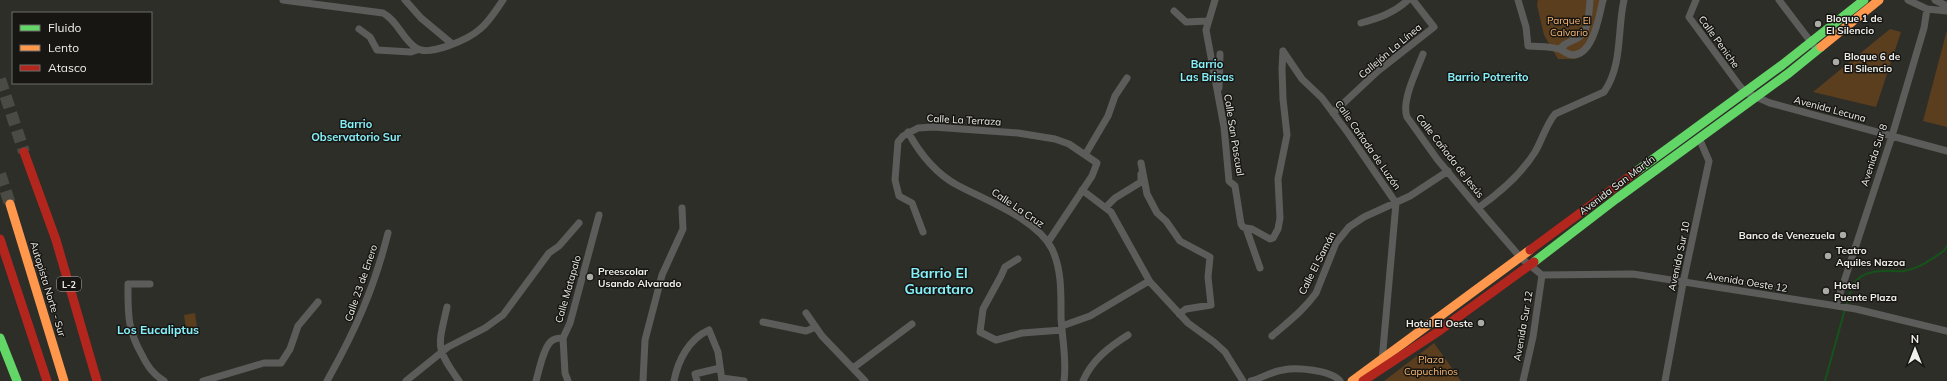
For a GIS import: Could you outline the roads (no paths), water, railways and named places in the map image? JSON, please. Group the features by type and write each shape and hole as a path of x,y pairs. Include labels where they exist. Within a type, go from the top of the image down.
{"main road":[{"name":"Avenida San Martín","path":"1360,380 1382,361 1812,42 1864,0"},
{"name":"Avenida San Martín","path":"1360,380 1436,333 1756,97 1879,0"},
{"name":"L-2","path":"24,152 56,240 97,381"},
{"name":"Autopista Norte - Sur","path":"10,204 64,381"},
{"path":"0,239 47,380"},
{"path":"0,338 17,381"}],"street":[{"path":"283,0 383,13 388,16 401,30 408,42 417,50"},
{"path":"405,0 421,18 451,43"},
{"path":"359,29 370,37 377,50 411,52 417,50 435,51 451,43 470,37 481,29 503,0"},
{"name":"Calle San Pascual","path":"1215,0 1207,21 1207,39 1226,137 1229,181 1235,186 1241,224 1242,227 1246,228 1260,268"},
{"path":"1361,23 1380,18 1408,0"},
{"name":"Callejón La Línea","path":"1333,113 1378,72 1434,27 1414,0"},
{"path":"1518,0 1526,27 1528,46 1560,49 1567,54 1577,54 1591,41 1596,30 1603,0"},
{"path":"1560,49 1563,45 1578,39 1585,32 1590,0"},
{"path":"1478,208 1499,194 1528,163 1555,114 1604,92 1610,82 1616,60 1624,0"},
{"name":"Calle Peniche","path":"1696,0 1690,17 1713,51 1745,92"},
{"path":"1779,0 1817,50"},
{"path":"1908,0 1927,9 1947,11"},
{"path":"1936,0 1947,6"},
{"name":"Avenida Sur 8","path":"1839,307 1924,28 1927,9"},
{"path":"1174,11 1186,22 1207,21"},
{"name":"Calle Cañada de Luzón","path":"1246,228 1270,239 1273,238 1278,229 1280,218 1278,179 1287,135 1283,99 1283,51 1302,79 1322,98 1396,203 1382,361"},
{"path":"1218,96 1220,54"},
{"name":"Calle Cañada de Jesús","path":"1423,54 1408,95 1404,111 1410,122 1478,208 1521,258 1542,275"},
{"path":"1085,155 1108,116 1115,96 1127,78"},
{"name":"Avenida Lecuna","path":"1745,92 1770,103 1947,151"},
{"name":"Calle La Terraza","path":"908,132 918,128 933,126 1018,133 1062,142 1085,155 1097,164 1092,176 1082,190"},
{"path":"908,132 900,139 897,148 895,180 899,196 912,203 923,232"},
{"name":"Calle La Cruz","path":"908,132 923,157 946,177 956,184 1011,212 1036,230 1048,242 1054,255 1059,274 1065,367 1064,381"},
{"name":"Avenida Sur 10","path":"1665,381 1683,282 1709,161 1699,138"},
{"path":"1106,207 1115,198 1141,182 1141,165 1149,200 1157,213 1166,221 1180,241 1210,257 1208,277 1211,305 1186,309 1179,314"},
{"name":"Calle El Samán","path":"1272,336 1299,313 1312,299 1336,243 1348,227 1364,217 1410,196 1448,171"},
{"path":"1048,242 1082,190 1106,207 1116,219 1150,281 1179,314 1226,352 1243,381"},
{"path":"642,381 645,340 662,275 683,229 682,208"},
{"name":"Calle Matapalo","path":"563,338 570,323 599,215"},
{"path":"406,381 448,347 486,328 502,315 549,253 559,246 579,224"},
{"name":"Calle 23 de Enero","path":"327,381 360,320 388,233"},
{"path":"1018,259 1007,265 984,309 980,332 996,340 1022,332 1062,328 1090,316 1150,281"},
{"name":"Avenida Oeste 12","path":"1542,275 1633,274 1851,308 1947,331"},
{"name":"Avenida Sur 12","path":"1523,381 1533,337 1542,275"},
{"path":"150,284 128,284 128,310 132,336 152,373 164,381"},
{"path":"203,381 264,363 281,363 290,349 298,326 318,302"},
{"path":"447,307 440,343 441,353 459,381"},
{"path":"806,313 816,327 865,381"},
{"path":"763,322 806,331 816,327"},
{"path":"853,368 912,324"},
{"path":"674,381 680,361 695,338 709,330 718,352 722,379 744,381"},
{"path":"1083,381 1087,372 1099,357 1112,345 1128,335"},
{"path":"536,381 542,358 550,342 555,339 563,338 565,373 568,381"},
{"path":"697,381 695,374 720,368"},
{"path":"1251,381 1282,370 1293,369 1326,374 1337,377 1340,381"}],"waterway":[{"path":"1846,305 1853,285 1861,276 1874,272 1904,271 1915,268 1926,263 1945,250 1947,246"},
{"path":"1825,381 1845,309"}],"tunnel":[{"path":"0,79 24,152"},
{"path":"0,174 10,204"}],"place":[{"name":"Bloque 1 de El Silencio","path":"1818,24"},
{"name":"Bloque 6 de El Silencio","path":"1836,62"},
{"name":"Banco de Venezuela","path":"1843,235"},
{"name":"Teatro Aquiles Nazoa","path":"1828,256"},
{"name":"Preescolar Usando Alvarado","path":"590,277"},
{"name":"Hotel Puente Plaza","path":"1826,291"},
{"name":"Hotel El Oeste","path":"1481,323"}],"district":[{"name":"Barrio Las Brisas","path":"1207,70"},
{"name":"Barrio Potrerito","path":"1488,77"},
{"name":"Barrio Observatorio Sur","path":"356,130"},
{"name":"Barrio El Guarataro","path":"939,282"},
{"name":"Los Eucaliptus","path":"158,329"}],"park label":[{"name":"Parque El Calvario","path":"1569,26"},
{"name":"Plaza Capuchinos","path":"1431,364"}]}
